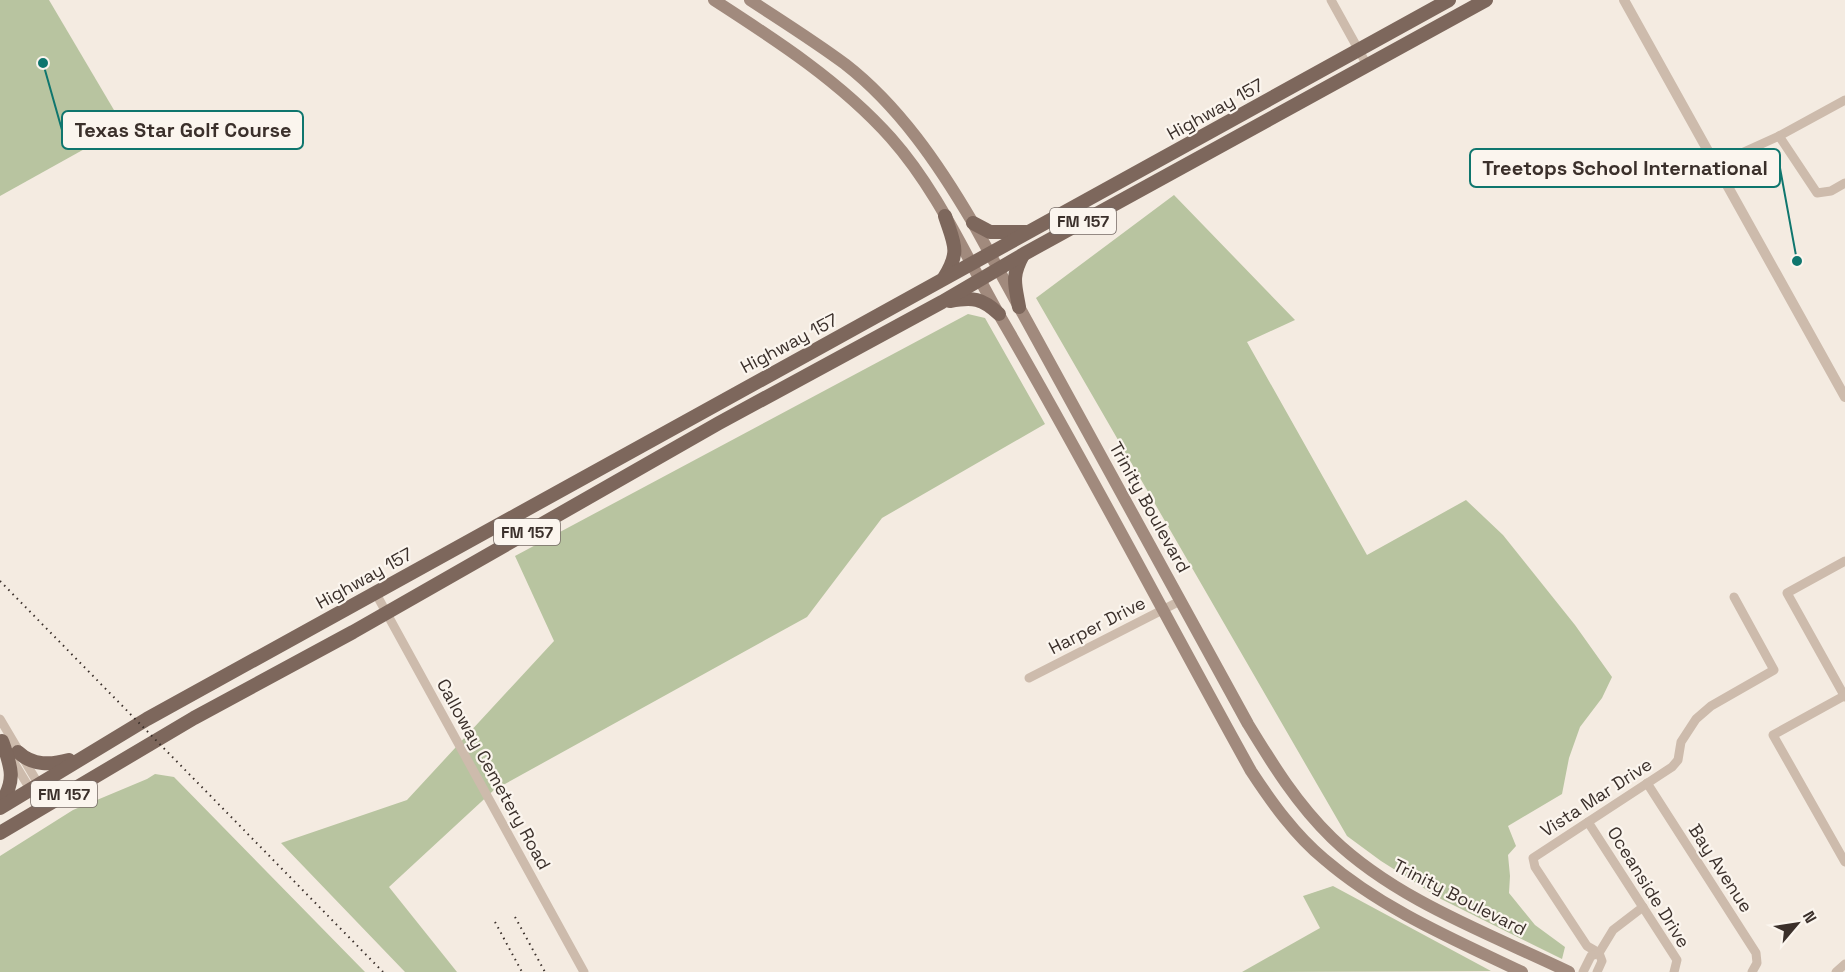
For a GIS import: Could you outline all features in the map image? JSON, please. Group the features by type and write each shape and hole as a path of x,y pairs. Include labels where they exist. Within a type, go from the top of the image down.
{"main road":[{"name":"Trinity Boulevard","path":"750,0 846,65 883,99 936,163 973,223 1248,724 1281,778 1319,824 1355,858 1384,879 1433,907 1569,972"},
{"name":"Highway 157","path":"94,752 147,719 375,592 1449,0"},
{"name":"Highway 157","path":"45,805 194,718 729,417 981,281 1024,254 1486,0"},
{"name":"Trinity Boulevard","path":"723,2 831,81 872,119 909,159 945,216 1251,771 1269,798 1308,843 1342,874 1372,896 1410,918 1522,972"},
{"path":"942,281 954,262 955,248 945,216"},
{"path":"973,223 990,232 1028,232"},
{"path":"1019,307 1014,284 1015,270 1024,254"},
{"path":"942,302 968,298 981,300 999,314"},
{"path":"721,401 729,417"},
{"path":"1064,429 1081,419"},
{"path":"0,806 12,776 10,762 1,740"},
{"path":"18,752 24,757 47,765 94,752"},
{"name":"FM 157","path":"0,806 94,752"},
{"name":"FM 157","path":"0,833 45,805"}],"street":[{"path":"1331,0 1367,65"},
{"path":"1624,0 1845,397"},
{"path":"1715,165 1779,136 1845,100"},
{"path":"1779,136 1817,193 1831,191 1845,183"},
{"path":"1845,561 1787,593 1845,696 1773,735 1845,862"},
{"name":"Calloway Cemetery Road","path":"375,592 584,972"},
{"name":"Vista Mar Drive","path":"1599,953 1587,946 1535,867 1533,858 1672,767 1678,759 1681,742 1696,719 1711,706 1774,670 1734,597"},
{"name":"Harper Drive","path":"1029,678 1180,601"},
{"path":"0,719 34,787"},
{"path":"1,740 45,805"},
{"name":"Bay Avenue","path":"1647,783 1756,953 1756,963 1752,972"},
{"name":"Oceanside Drive","path":"1588,822 1677,960 1674,972"},
{"path":"1583,972 1592,956 1599,953 1613,930 1643,907"},
{"path":"1597,972 1602,961 1599,953"},
{"path":"1836,972 1845,964"}],"green space":[{"path":"0,0 49,0 124,127 0,196"},
{"path":"1174,195 1295,320 1247,342 1367,555 1466,500 1503,535 1575,625 1612,677 1602,698 1580,727 1569,758 1562,794 1508,826 1516,846 1508,855 1509,893 1535,925 1565,947 1562,959 1441,899 1381,861 1347,836 1036,298"},
{"path":"968,314 985,318 1045,424 882,518 807,617 494,790 389,887 457,972 405,972 281,843 407,800 554,641 515,556"},
{"path":"155,774 174,777 365,972 0,972 0,856 73,810"},
{"path":"1333,886 1491,971 1242,972 1320,928 1303,896"}],"railway":[{"path":"0,581 383,972"},
{"path":"515,917 545,972"},
{"path":"495,922 522,972"}],"place":[{"name":"Texas Star Golf Course","path":"43,63"},
{"name":"Treetops School International","path":"1797,261"}]}
